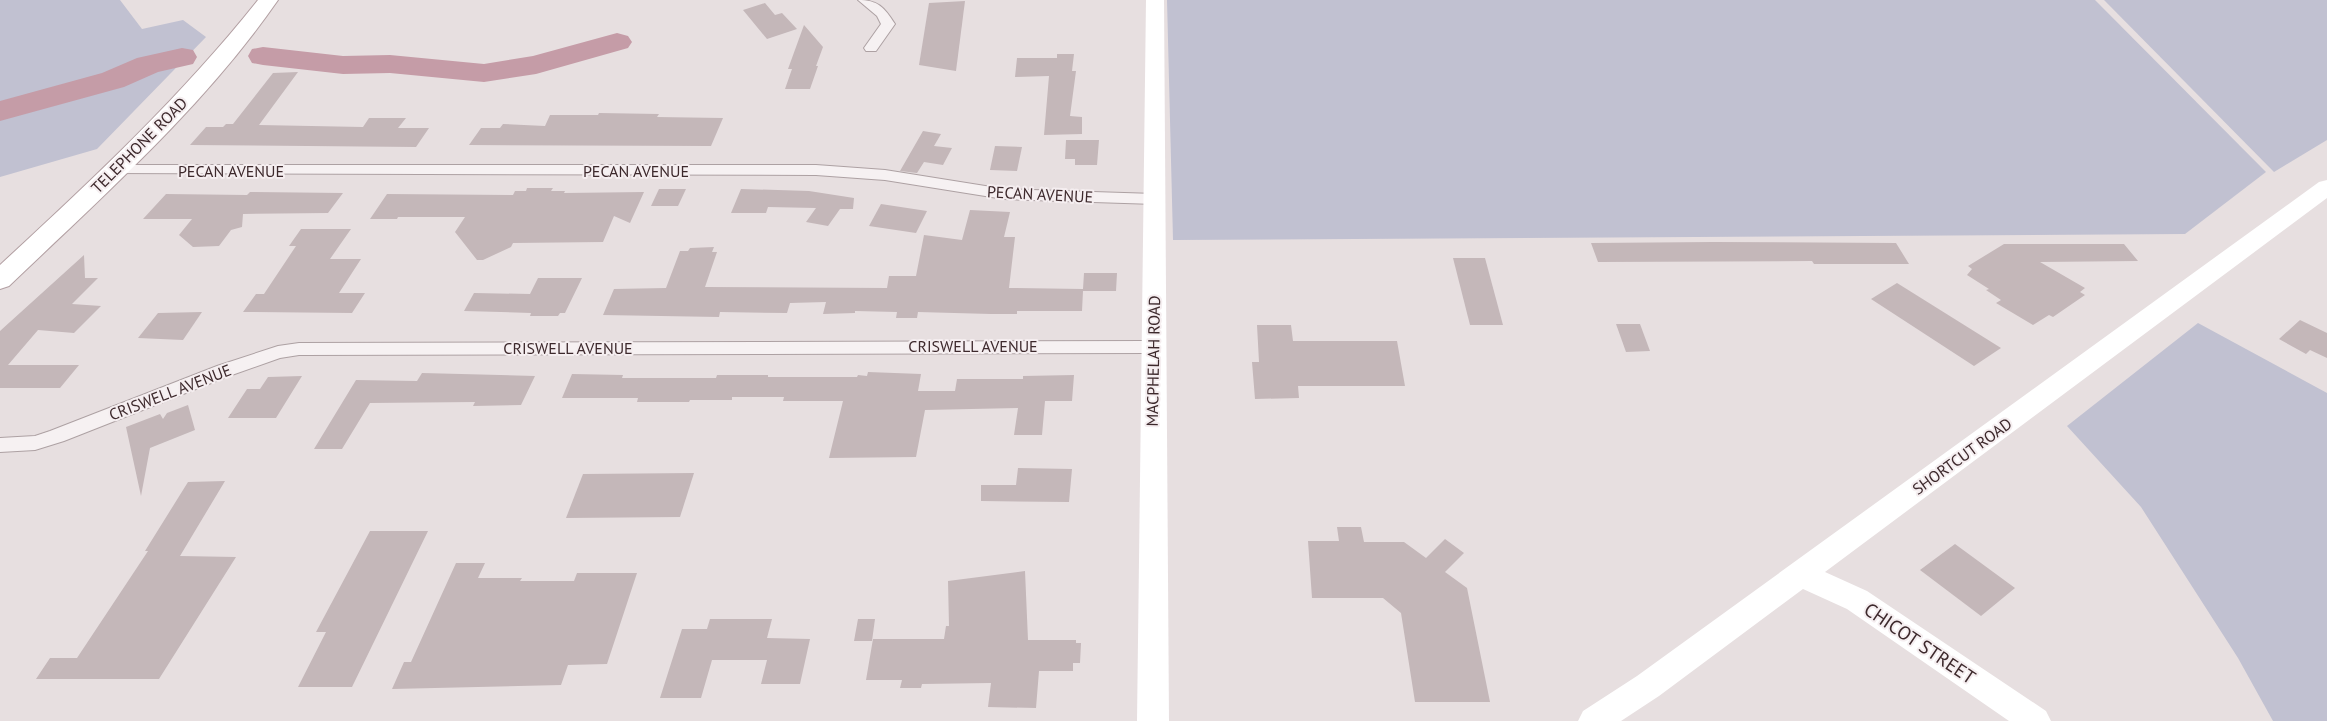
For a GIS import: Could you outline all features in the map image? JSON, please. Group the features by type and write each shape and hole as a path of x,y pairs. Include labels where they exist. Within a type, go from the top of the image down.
{"main road":[{"name":"TELEPHONE ROAD","path":"0,280 116,170 219,61 268,0"},
{"name":"MACPHELAH ROAD","path":"1153,721 1151,535 1155,0"},
{"name":"SHORTCUT ROAD","path":"1594,721 1648,686 2327,187"},
{"name":"CHICOT STREET","path":"1800,574 1819,581 1857,600 2035,721"}],"street":[{"path":"864,0 882,14 888,24 885,31 871,48"},
{"name":"PECAN AVENUE","path":"116,170 816,170 885,175 1004,194 1155,199"},
{"name":"CRISWELL AVENUE","path":"0,445 34,443 57,436 223,371 278,352 299,349 1152,347"}],"shaded area":[{"path":"0,0 120,0 142,29 183,20 206,37 97,149 0,177"},
{"path":"1167,0 2095,0 2266,172 2185,234 1173,240"},
{"path":"2104,0 2327,0 2327,140 2274,172"},
{"path":"2198,323 2327,393 2327,721 2273,721 2238,658 2141,507 2067,426"}],"building":[{"path":"965,1 956,71 919,65 929,3"},
{"path":"765,3 775,15 782,13 797,29 767,39 743,10"},
{"path":"804,25 823,47 816,66 818,66 810,89 785,89 792,69 788,69"},
{"path":"1057,54 1074,54 1072,71 1076,71 1070,116 1082,117 1082,134 1044,135 1049,76 1015,77 1017,58 1057,58"},
{"path":"298,72 259,125 363,127 369,118 406,118 398,128 429,128 416,147 190,145 206,127 223,127 226,124 233,124 273,73"},
{"path":"599,113 659,114 657,117 723,118 711,146 469,145 481,128 500,128 503,124 545,126 550,115 598,115"},
{"path":"923,131 941,134 934,146 952,148 943,165 924,162 917,173 900,171"},
{"path":"1066,140 1099,140 1097,165 1075,165 1075,159 1065,159"},
{"path":"995,146 1022,147 1017,171 990,170"},
{"path":"527,188 553,188 551,191 565,191 564,193 644,192 630,223 614,216 603,242 513,243 511,247 483,260 477,260 455,232 465,217 370,219 387,194 513,195 515,191 526,191"},
{"path":"659,189 686,189 678,206 651,206"},
{"path":"741,189 809,191 854,198 853,209 840,209 828,226 806,222 816,208 768,207 766,213 731,213"},
{"path":"250,192 343,193 328,213 243,214 242,227 231,230 219,246 193,247 179,235 192,219 143,219 166,194 247,195"},
{"path":"881,204 927,211 916,233 869,226"},
{"path":"970,210 1010,212 1004,237 1015,237 1009,288 1083,289 1084,273 1117,273 1116,291 1083,291 1082,311 1017,311 1017,314 918,312 917,318 896,318 897,312 855,311 855,313 823,314 826,302 790,303 787,313 720,312 719,317 603,315 614,289 666,288 680,251 688,251 690,248 714,247 712,252 717,252 705,287 887,288 889,276 916,276 924,235 962,240"},
{"path":"301,229 351,229 330,259 361,259 339,293 365,293 352,313 243,312 256,294 264,294 296,246 289,246"},
{"path":"1591,243 1896,243 1909,264 1814,264 1812,261 1598,262"},
{"path":"2004,244 2124,244 2138,261 2040,262 2085,288 2080,292 2085,295 2053,317 2049,315 2033,325 1996,303 2001,300 1986,290 1989,289 1967,275 1972,269 1968,266"},
{"path":"84,255 85,278 98,278 72,304 101,306 74,333 38,330 8,365 79,365 60,388 0,388 0,331"},
{"path":"1453,258 1485,258 1503,325 1470,325"},
{"path":"538,278 582,278 565,313 560,313 558,316 530,316 531,313 464,311 474,293 530,294"},
{"path":"1897,283 2001,348 1974,366 1871,299"},
{"path":"202,312 183,340 138,338 158,313"},
{"path":"2300,320 2327,333 2327,358 2310,350 2306,354 2279,339"},
{"path":"1616,324 1640,324 1650,351 1626,352"},
{"path":"1257,325 1291,325 1293,341 1397,341 1405,386 1298,386 1299,398 1255,399 1252,362 1259,362"},
{"path":"868,372 921,374 918,391 955,391 957,379 1023,379 1023,376 1074,375 1072,401 1045,401 1042,435 1014,435 1018,408 925,410 916,457 829,458 843,401 783,401 784,397 732,397 732,400 690,400 689,402 637,402 638,398 562,398 572,374 623,375 622,378 716,378 717,375 857,377 858,375 867,376"},
{"path":"422,373 535,376 521,405 473,406 475,402 370,403 342,449 314,449 356,380 417,381"},
{"path":"302,376 276,418 228,418 247,389 260,389 268,377"},
{"path":"188,405 195,430 150,448 141,496 126,427 160,414 163,419 167,413"},
{"path":"1018,468 1072,469 1069,502 981,501 981,485 1016,485"},
{"path":"694,473 680,517 566,518 583,474"},
{"path":"225,481 180,556 236,557 159,679 36,679 50,658 77,658 148,551 145,551 188,482"},
{"path":"1337,527 1361,527 1364,542 1404,542 1426,558 1445,539 1464,553 1445,572 1467,588 1490,702 1415,702 1401,613 1383,598 1312,598 1308,541 1339,541"},
{"path":"370,531 428,531 352,687 298,687 326,632 316,632"},
{"path":"1955,544 2015,588 1981,616 1920,570"},
{"path":"456,563 485,563 478,578 522,578 520,581 574,581 577,573 637,573 607,664 568,665 561,685 392,689 404,662 411,662"},
{"path":"1025,571 1028,640 1076,640 1076,643 1081,643 1080,663 1073,663 1073,671 1039,671 1036,708 988,707 991,683 922,684 921,688 900,688 902,680 866,680 873,639 944,639 946,626 949,626 948,581"},
{"path":"710,619 772,619 767,638 810,639 800,684 761,684 767,660 712,660 701,698 660,698 682,629 707,629"},
{"path":"858,619 875,619 872,641 854,641"}],"waterway":[{"path":"263,56 343,65 390,64 484,73 536,65 617,42"},
{"path":"0,111 113,80 148,65 182,57"}]}
